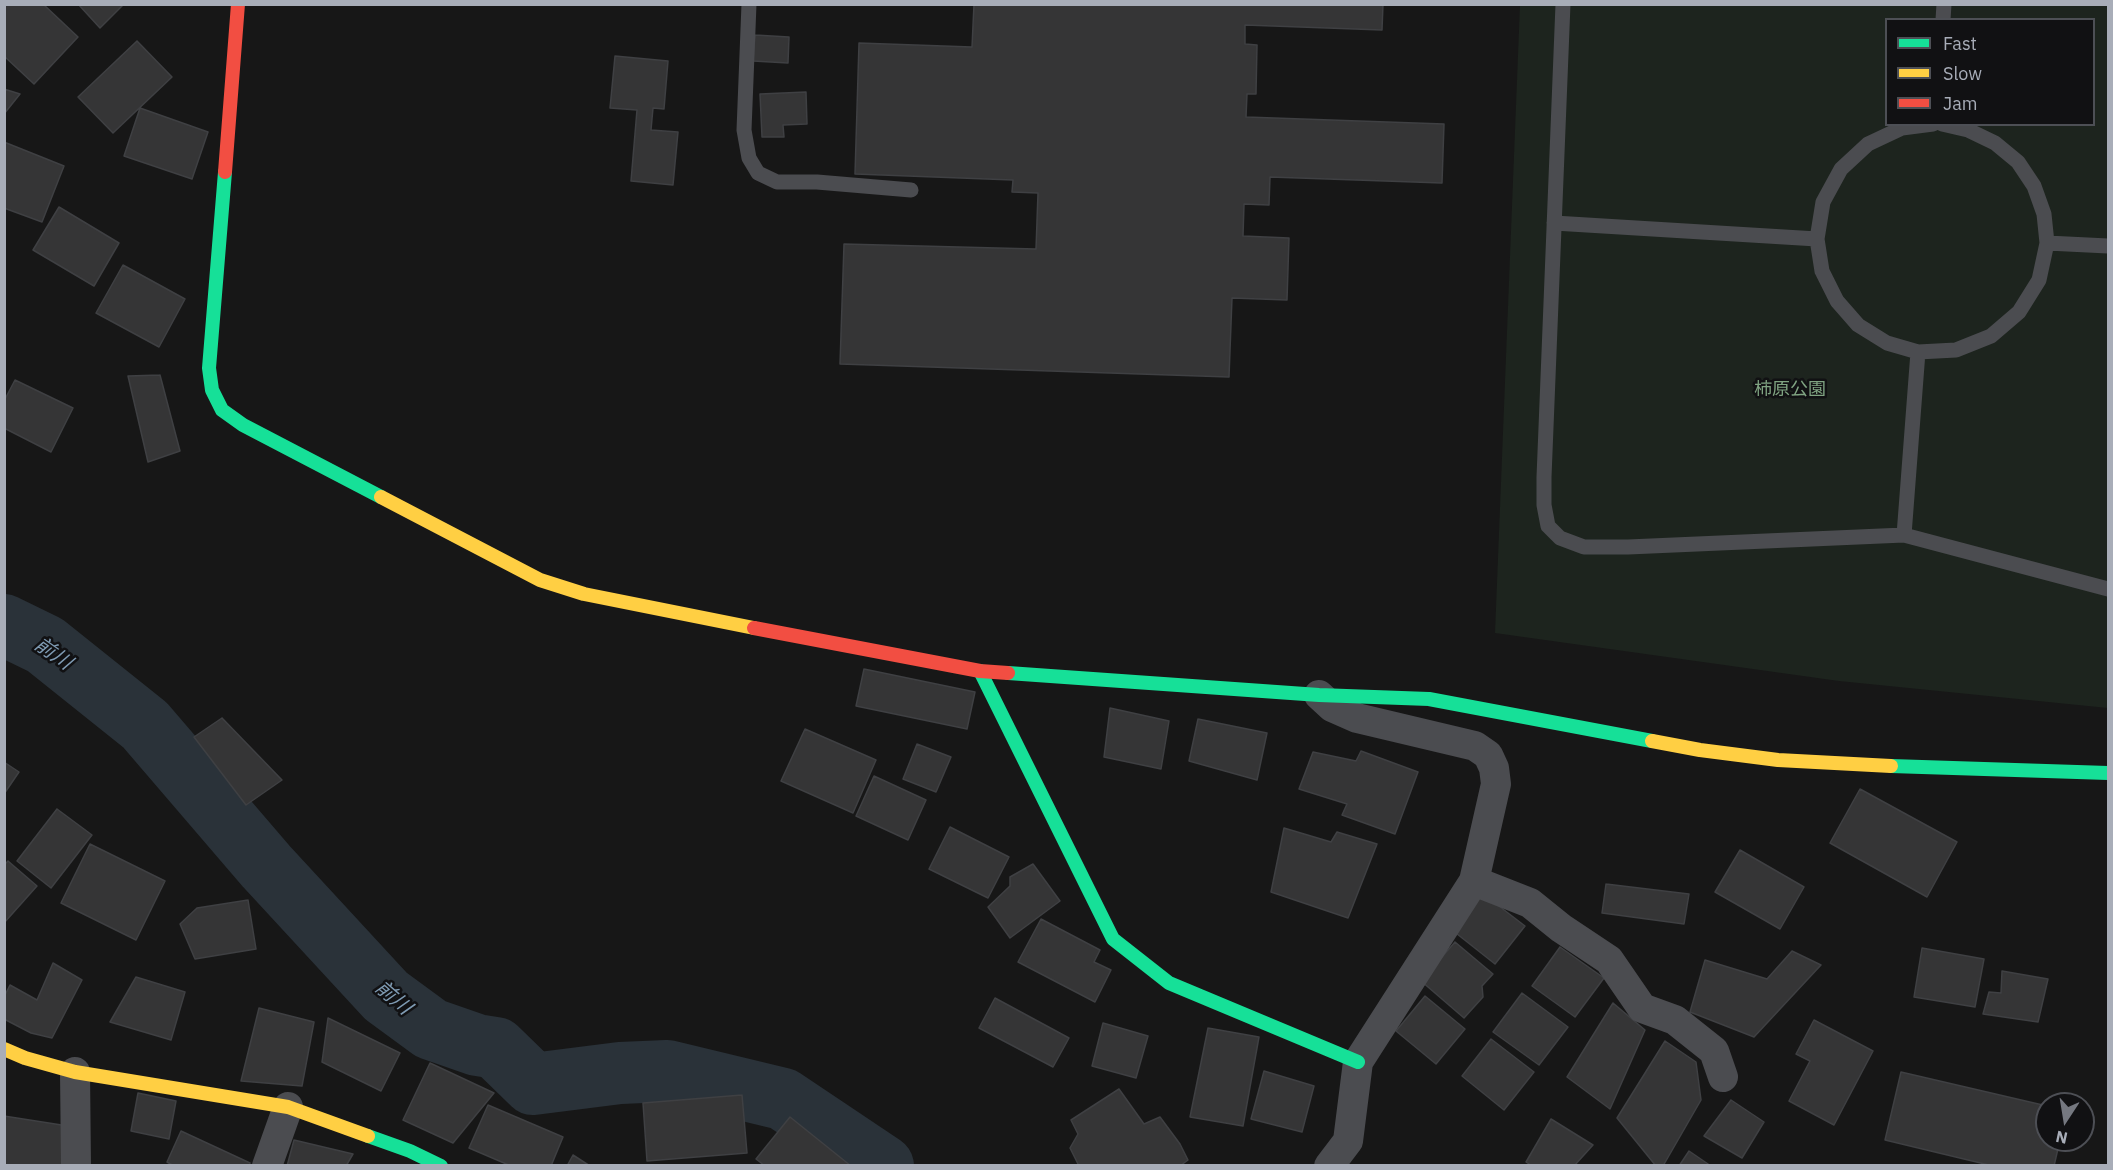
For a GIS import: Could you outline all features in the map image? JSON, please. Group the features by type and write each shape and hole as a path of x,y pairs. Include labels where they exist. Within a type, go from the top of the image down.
{"street":[{"path":"238,4 209,369 212,390 222,410 243,425 540,580 584,594 980,671 1319,695 1429,699 1700,750 1778,760 1874,766 2109,773"},
{"path":"980,671 1113,939 1169,982 1358,1062"},
{"path":"1319,695 1332,707 1357,718 1475,746 1488,755 1494,768 1496,784 1474,880 1358,1062 1352,1153 1329,1166"},
{"path":"1474,880 1530,903 1561,928 1609,960 1642,1008 1675,1020 1714,1051 1723,1077"},
{"path":"4,1049 25,1058 75,1071 288,1107 410,1151 441,1166"},
{"path":"75,1071 76,1166"},
{"path":"267,1166 288,1107"}],"lane":[{"path":"749,4 744,130 749,158 758,173 777,182 817,182 911,190"},
{"path":"1563,4 1544,505 1548,526 1560,538 1584,547 1628,548 1904,535 2109,589"},
{"path":"1918,126 1902,128 1868,144 1841,169 1823,202 1818,239 1822,271 1837,301 1858,326 1887,343 1918,351 1956,350 1991,336 2019,312 2039,280 2047,243 2044,214 2034,186 2018,162 1995,143 1968,130 1951,126"},
{"path":"1554,223 1818,239"},
{"path":"2047,243 2109,246"},
{"path":"1904,535 1918,351"}],"green space":[{"name":"柿原公園","path":"1520,5 2108,5 2108,708 1839,681 1495,633"}],"building":[{"path":"4,4 43,4 78,37 34,84 4,56"},
{"path":"78,4 124,4 100,28"},
{"path":"974,4 1383,4 1382,30 1245,25 1245,44 1257,45 1256,94 1247,94 1246,117 1444,124 1442,183 1270,177 1269,205 1244,204 1243,236 1289,238 1287,300 1232,298 1229,377 840,364 844,244 1036,249 1038,193 1012,192 1013,180 855,174 859,43 972,47"},
{"path":"755,35 789,37 788,63 753,61"},
{"path":"137,41 172,77 113,133 78,97"},
{"path":"615,56 668,61 664,109 653,108 651,130 678,132 673,185 631,181 637,110 610,108"},
{"path":"4,89 20,94 4,114"},
{"path":"806,92 807,124 783,125 784,137 762,137 760,94"},
{"path":"140,108 208,132 192,179 124,156"},
{"path":"4,142 64,166 42,222 4,208"},
{"path":"59,207 119,243 94,286 33,250"},
{"path":"123,265 185,299 159,347 96,313"},
{"path":"160,375 180,451 148,462 128,376"},
{"path":"15,380 73,408 51,452 4,428 4,401"},
{"path":"864,669 975,692 967,729 856,706"},
{"path":"1110,708 1169,721 1161,769 1104,757"},
{"path":"222,718 282,780 246,805 194,737"},
{"path":"1198,719 1267,733 1257,780 1189,761"},
{"path":"805,729 876,760 853,813 781,781"},
{"path":"917,744 951,757 936,792 903,779"},
{"path":"1361,751 1418,772 1395,834 1342,815 1347,804 1299,789 1313,752 1356,761"},
{"path":"4,762 19,772 4,794"},
{"path":"874,776 926,800 908,840 856,816"},
{"path":"1860,789 1957,842 1927,897 1830,843"},
{"path":"57,809 92,835 51,888 17,861"},
{"path":"950,827 1009,857 988,898 929,869"},
{"path":"1284,828 1331,842 1337,832 1377,844 1348,918 1271,892"},
{"path":"90,844 165,881 136,940 61,903"},
{"path":"1740,850 1804,887 1780,929 1715,892"},
{"path":"8,861 37,886 4,923 4,865"},
{"path":"1033,864 1060,901 1010,938 988,907 1010,886 1010,877"},
{"path":"1606,884 1689,894 1684,924 1602,913"},
{"path":"1482,893 1525,926 1495,964 1452,930"},
{"path":"248,900 256,949 195,959 180,924 197,908"},
{"path":"1041,919 1100,950 1094,962 1111,970 1095,1002 1018,962"},
{"path":"1455,942 1493,974 1482,986 1483,997 1464,1018 1421,981"},
{"path":"1560,947 1604,978 1575,1017 1532,986"},
{"path":"1922,948 1984,959 1975,1007 1914,997"},
{"path":"1792,951 1821,965 1754,1037 1690,1012 1705,960 1767,979"},
{"path":"53,963 82,980 52,1038 31,1033 4,1019 4,997 10,985 37,1000"},
{"path":"2002,971 2048,979 2038,1022 1983,1014 1989,992 2001,993"},
{"path":"136,977 185,992 171,1040 110,1022"},
{"path":"1522,993 1568,1027 1539,1065 1493,1032"},
{"path":"1425,996 1465,1029 1436,1064 1396,1031"},
{"path":"995,998 1069,1038 1053,1067 979,1028"},
{"path":"1613,1003 1645,1030 1610,1109 1567,1077"},
{"path":"259,1008 314,1022 302,1086 241,1081"},
{"path":"328,1018 400,1053 381,1091 322,1062"},
{"path":"1814,1020 1873,1051 1834,1125 1789,1101 1810,1061 1796,1054"},
{"path":"1103,1023 1148,1036 1136,1078 1092,1066"},
{"path":"1208,1028 1259,1037 1243,1126 1190,1117"},
{"path":"1491,1039 1534,1072 1504,1110 1462,1076"},
{"path":"1665,1041 1696,1062 1701,1100 1663,1166 1656,1166 1617,1118"},
{"path":"430,1063 494,1093 453,1143 403,1120"},
{"path":"1264,1071 1314,1086 1302,1132 1251,1119"},
{"path":"1901,1072 2035,1103 2035,1152 2057,1152 2054,1166 1993,1166 1885,1140"},
{"path":"1119,1089 1144,1124 1160,1117 1180,1144 1188,1160 1180,1166 1079,1166 1070,1148 1078,1134 1071,1120"},
{"path":"138,1093 176,1101 169,1139 131,1131"},
{"path":"742,1095 747,1153 647,1161 643,1103"},
{"path":"1731,1100 1764,1122 1742,1158 1704,1136"},
{"path":"488,1105 563,1137 551,1166 511,1166 469,1148"},
{"path":"4,1116 68,1126 62,1166 4,1166"},
{"path":"790,1117 851,1166 765,1166 756,1159"},
{"path":"1551,1119 1593,1145 1574,1166 1532,1166 1526,1162"},
{"path":"181,1131 250,1163 249,1166 174,1166 167,1162"},
{"path":"294,1140 353,1154 346,1166 287,1166"},
{"path":"1689,1151 1711,1166 1679,1166"},
{"path":"573,1155 590,1166 567,1166"}],"waterway":[{"name":"前川","path":"4,625 45,645 145,725 266,866 386,996 431,1029 477,1045 496,1048 533,1084 620,1073 667,1071 783,1099 883,1166"}],"traffic: fast":[{"path":"225,172 209,368 212,390 222,410 243,425 381,497"},
{"path":"980,671 1113,939 1169,983 1358,1062"},
{"path":"1008,673 1319,695 1429,699 1652,741"},
{"path":"1891,766 2108,773"},
{"path":"368,1136 410,1151 441,1166"}],"traffic: slow":[{"path":"381,497 540,580 584,594 754,628"},
{"path":"1652,741 1778,760 1891,766"},
{"path":"4,1049 25,1058 75,1072 288,1107 368,1136"}],"traffic: jam":[{"path":"225,172 238,4"},
{"path":"754,628 980,671 1008,673"}]}
